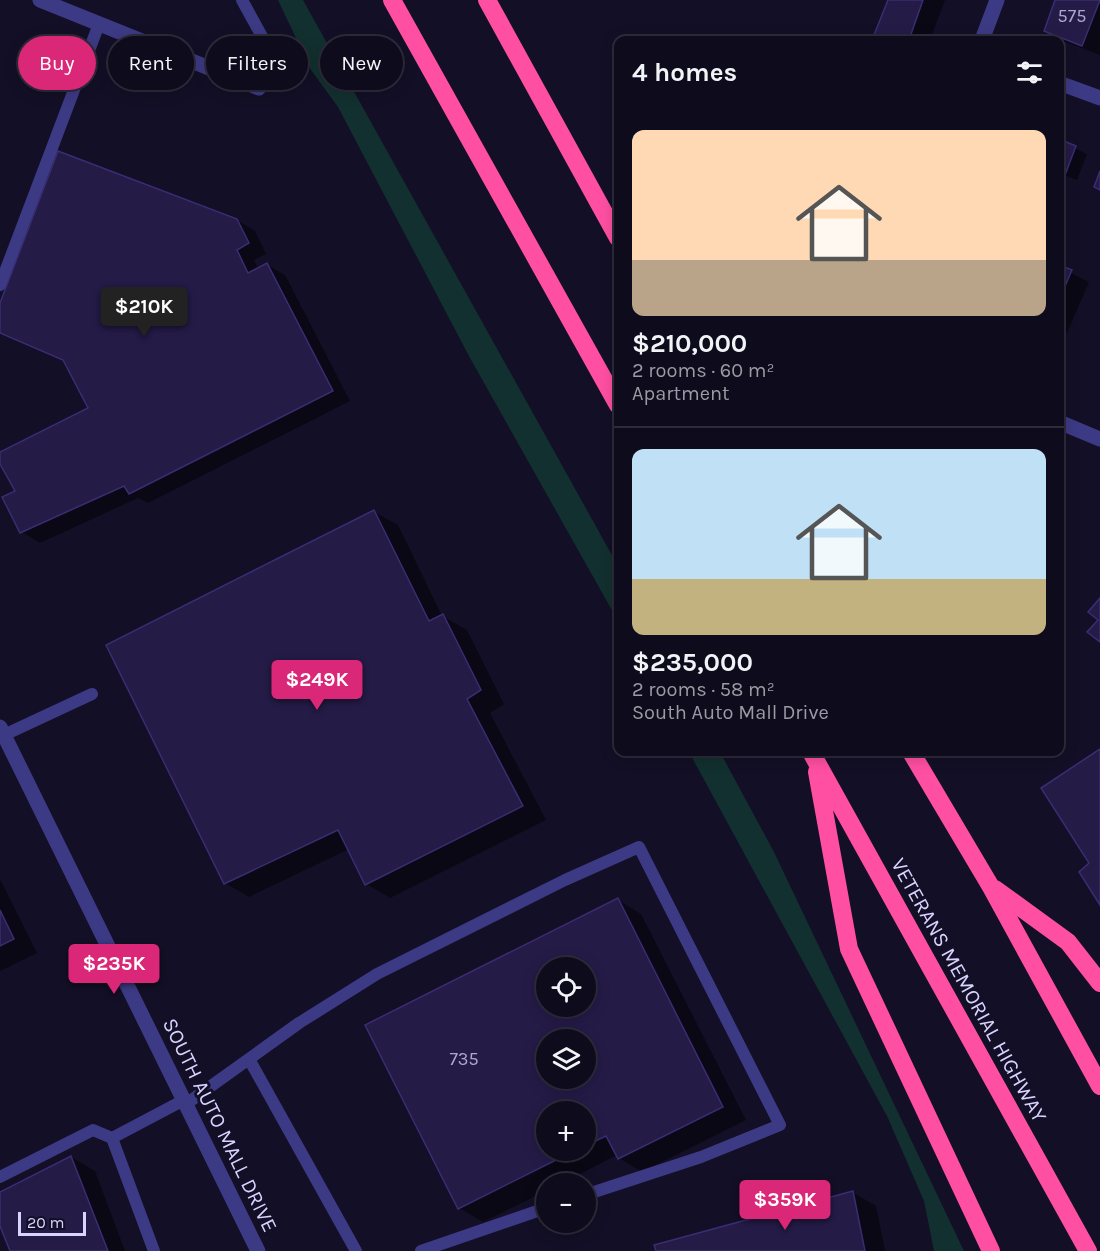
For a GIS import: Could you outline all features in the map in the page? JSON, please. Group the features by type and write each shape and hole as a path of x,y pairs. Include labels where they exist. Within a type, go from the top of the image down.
{"highway":[{"path":"392,0 614,398"},
{"path":"487,0 614,231"},
{"path":"812,756 849,949 991,1251"},
{"name":"VETERANS MEMORIAL HIGHWAY","path":"813,756 1088,1251"},
{"path":"913,756 991,887 1100,1086"},
{"path":"991,887 1068,942 1100,984"}],"street":[{"path":"40,0 206,67"},
{"path":"984,36 997,0"},
{"path":"1064,85 1100,98"},
{"path":"1064,424 1100,439"},
{"name":"SOUTH AUTO MALL DRIVE","path":"2,731 258,1251"}],"lane":[{"path":"242,0 262,36"},
{"path":"0,285 99,24"},
{"path":"2,731 92,694"},
{"path":"112,1138 185,1102 299,1023 377,974 565,880 639,847 780,1125 701,1157 596,1191"},
{"path":"249,1059 356,1251"},
{"path":"0,1177 93,1130 112,1138 154,1251"},
{"path":"421,1251 536,1211"}],"green space":[{"path":"278,0 303,0 323,36 320,36 320,82 308,64 308,36 295,36"},
{"path":"326,90 353,90 614,559 614,614 470,358 338,107"},
{"path":"691,756 722,756 774,852 964,1251 934,1251 924,1201 887,1116"}],"building":[{"path":"888,0 923,0 910,36 874,36"},
{"path":"1055,0 1100,0 1082,46 1064,39 1064,36 1044,31"},
{"path":"1064,141 1076,146 1064,175"},
{"path":"58,151 237,219 249,243 237,250 248,273 267,263 333,391 129,494 124,486 20,533 2,497 15,491 0,464 0,452 88,408 63,360 0,333 0,303"},
{"path":"1100,171 1100,190 1094,187"},
{"path":"1064,267 1072,270 1064,288"},
{"path":"374,510 429,621 443,614 481,690 467,699 523,806 365,885 338,830 224,884 106,645"},
{"path":"1100,598 1100,642 1087,632 1098,620 1088,612"},
{"path":"1100,749 1100,905 1079,872 1089,863 1041,788"},
{"path":"618,898 723,1107 618,1159 606,1136 596,1141 596,1101 536,1101 536,1161 554,1161 458,1209 365,1025"},
{"path":"0,910 14,939 0,946"},
{"path":"71,1156 108,1251 10,1251 0,1226 0,1192"},
{"path":"853,1191 865,1251 656,1251 654,1245"}]}
